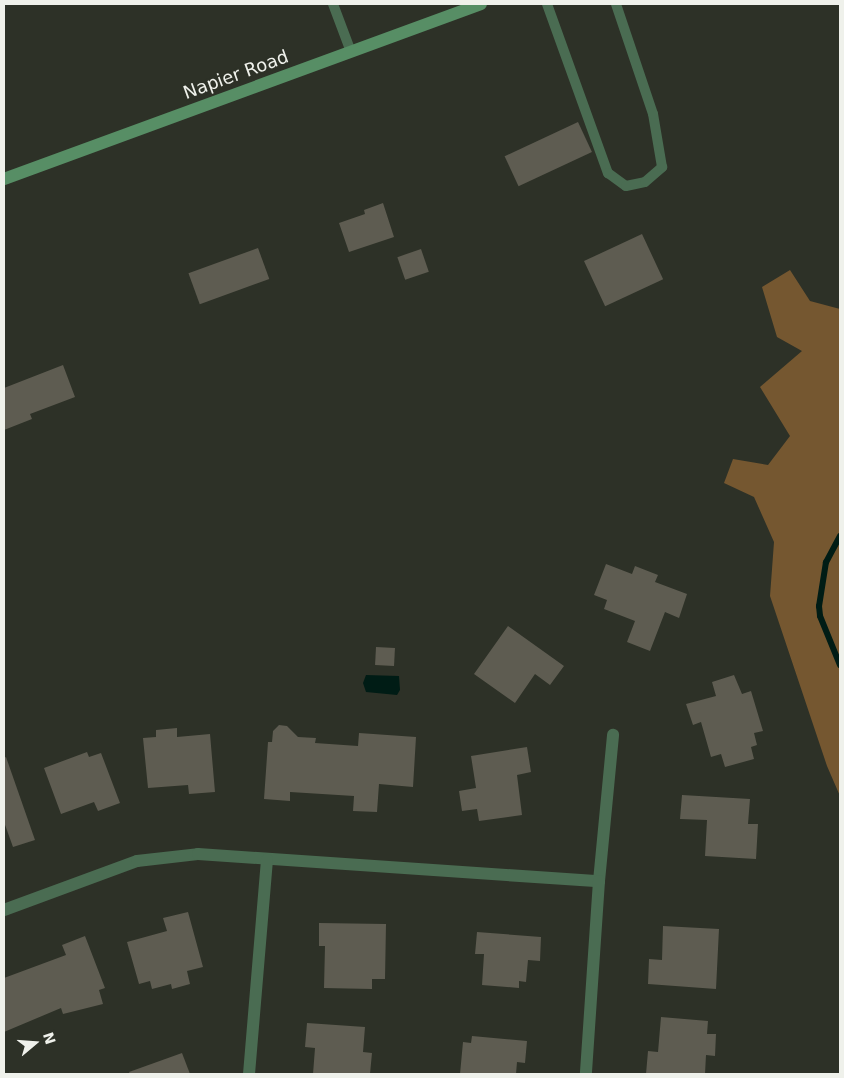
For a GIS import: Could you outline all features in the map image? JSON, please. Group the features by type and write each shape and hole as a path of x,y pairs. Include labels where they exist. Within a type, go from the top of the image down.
{"street":[{"name":"Napier Road","path":"4,179 481,4"},
{"path":"586,1074 599,881 613,734"},
{"path":"4,910 137,861 198,854 599,881"},
{"path":"249,1074 267,860"}],"lane":[{"path":"333,4 350,52"},
{"path":"547,4 608,173 626,186 645,182 662,167 653,114 616,4"}],"shaded area":[{"path":"790,270 810,301 840,309 840,796 827,766 770,596 774,542 754,497 724,483 733,459 768,465 790,436 760,387 802,351 777,337 762,287"}],"water":[{"path":"366,675 399,676 400,690 397,695 366,692 363,683"}],"building":[{"path":"578,122 592,152 519,186 505,156"},
{"path":"383,203 394,237 349,252 339,223 365,214 364,210"},
{"path":"642,234 663,279 605,306 584,261"},
{"path":"258,248 269,279 200,304 188,273"},
{"path":"421,249 429,272 405,280 397,257"},
{"path":"63,365 75,397 30,414 32,419 4,430 4,388"},
{"path":"606,564 632,574 635,566 658,575 655,582 687,594 679,618 665,612 650,651 627,642 635,621 604,609 607,600 594,595"},
{"path":"508,626 564,666 550,685 535,674 515,703 474,674"},
{"path":"376,647 395,648 394,666 375,665"},
{"path":"734,675 742,694 751,691 763,731 754,733 757,745 751,747 754,759 725,767 721,754 711,757 701,722 693,725 686,704 716,696 712,682"},
{"path":"279,725 287,726 298,737 316,738 315,743 358,746 359,733 416,737 413,787 379,784 377,812 353,811 354,796 290,792 290,801 264,799 268,742 272,742 273,731"},
{"path":"177,728 177,737 210,734 215,792 189,794 188,785 148,788 143,738 156,737 156,730"},
{"path":"527,747 531,772 517,775 522,815 479,821 477,809 462,811 459,791 476,788 471,756"},
{"path":"87,752 89,757 101,753 120,803 98,811 94,802 61,814 44,768"},
{"path":"6,757 35,840 13,847 4,822 4,758"},
{"path":"682,795 750,799 748,824 758,824 756,859 705,856 707,820 680,819"},
{"path":"188,912 203,967 187,971 190,984 172,989 171,984 152,989 150,981 139,984 127,942 167,931 163,918"},
{"path":"319,923 386,924 385,979 372,979 372,989 324,988 325,946 319,946"},
{"path":"663,926 719,929 716,989 648,984 649,959 662,960"},
{"path":"477,932 541,937 540,961 528,960 526,982 519,981 519,988 482,985 484,954 475,954"},
{"path":"85,936 105,988 99,990 103,1004 63,1014 61,1008 4,1032 4,978 66,955 62,945"},
{"path":"661,1017 708,1021 707,1034 716,1034 715,1056 706,1055 705,1074 646,1074 648,1051 658,1052"},
{"path":"307,1023 365,1027 363,1052 372,1053 370,1074 313,1074 315,1048 305,1047"},
{"path":"472,1036 527,1041 525,1063 517,1062 516,1074 460,1074 463,1042 471,1043"},
{"path":"182,1053 190,1074 130,1074 129,1072"}],"waterway":[{"path":"840,536 826,562 819,606 820,616 840,665"}]}
